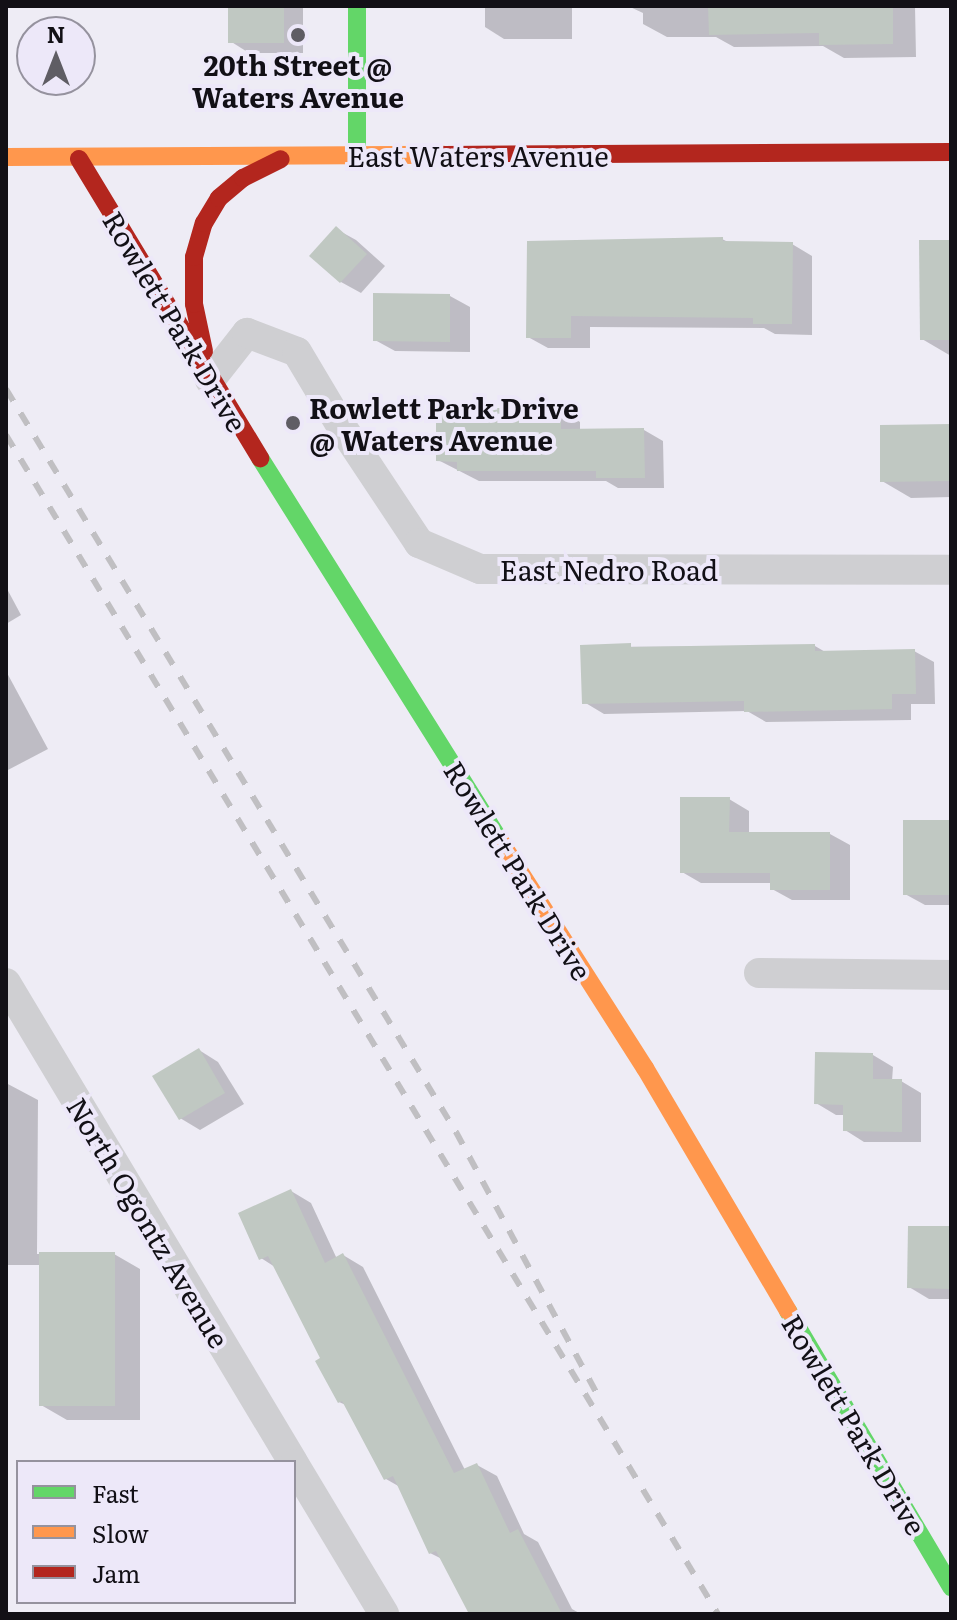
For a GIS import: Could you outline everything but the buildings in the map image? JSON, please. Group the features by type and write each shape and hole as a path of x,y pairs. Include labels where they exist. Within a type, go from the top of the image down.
{"street":[{"path":"357,6 357,156"},
{"name":"East Waters Avenue","path":"6,157 951,152"},
{"path":"210,380 194,304 194,257 204,223 219,198 243,178 286,157"},
{"name":"Rowlett Park Drive","path":"79,159 210,380 645,1068 951,1587"},
{"name":"East Nedro Road","path":"210,380 247,333 297,352 340,424 419,543 480,569 951,570"},
{"path":"759,973 951,975"},
{"name":"North Ogontz Avenue","path":"6,983 291,1460"},
{"name":"North Ogontz Avenue","path":"296,1468 384,1614"}],"railway":[{"path":"6,389 456,1132 596,1392"},
{"path":"6,435 718,1614"}],"traffic: fast":[{"path":"357,6 357,156"},
{"path":"260,458 499,839"},
{"path":"788,1311 951,1587"}],"traffic: slow":[{"path":"6,157 444,155"},
{"path":"499,839 645,1068 788,1311"}],"traffic: jam":[{"path":"444,155 951,152"},
{"path":"79,159 260,458"},
{"path":"204,351 194,304 194,257 204,223 219,198 243,178 281,159"}],"place":[{"name":"20th Street @ Waters Avenue","path":"298,35"},
{"name":"Rowlett Park Drive @ Waters Avenue","path":"293,423"}]}
